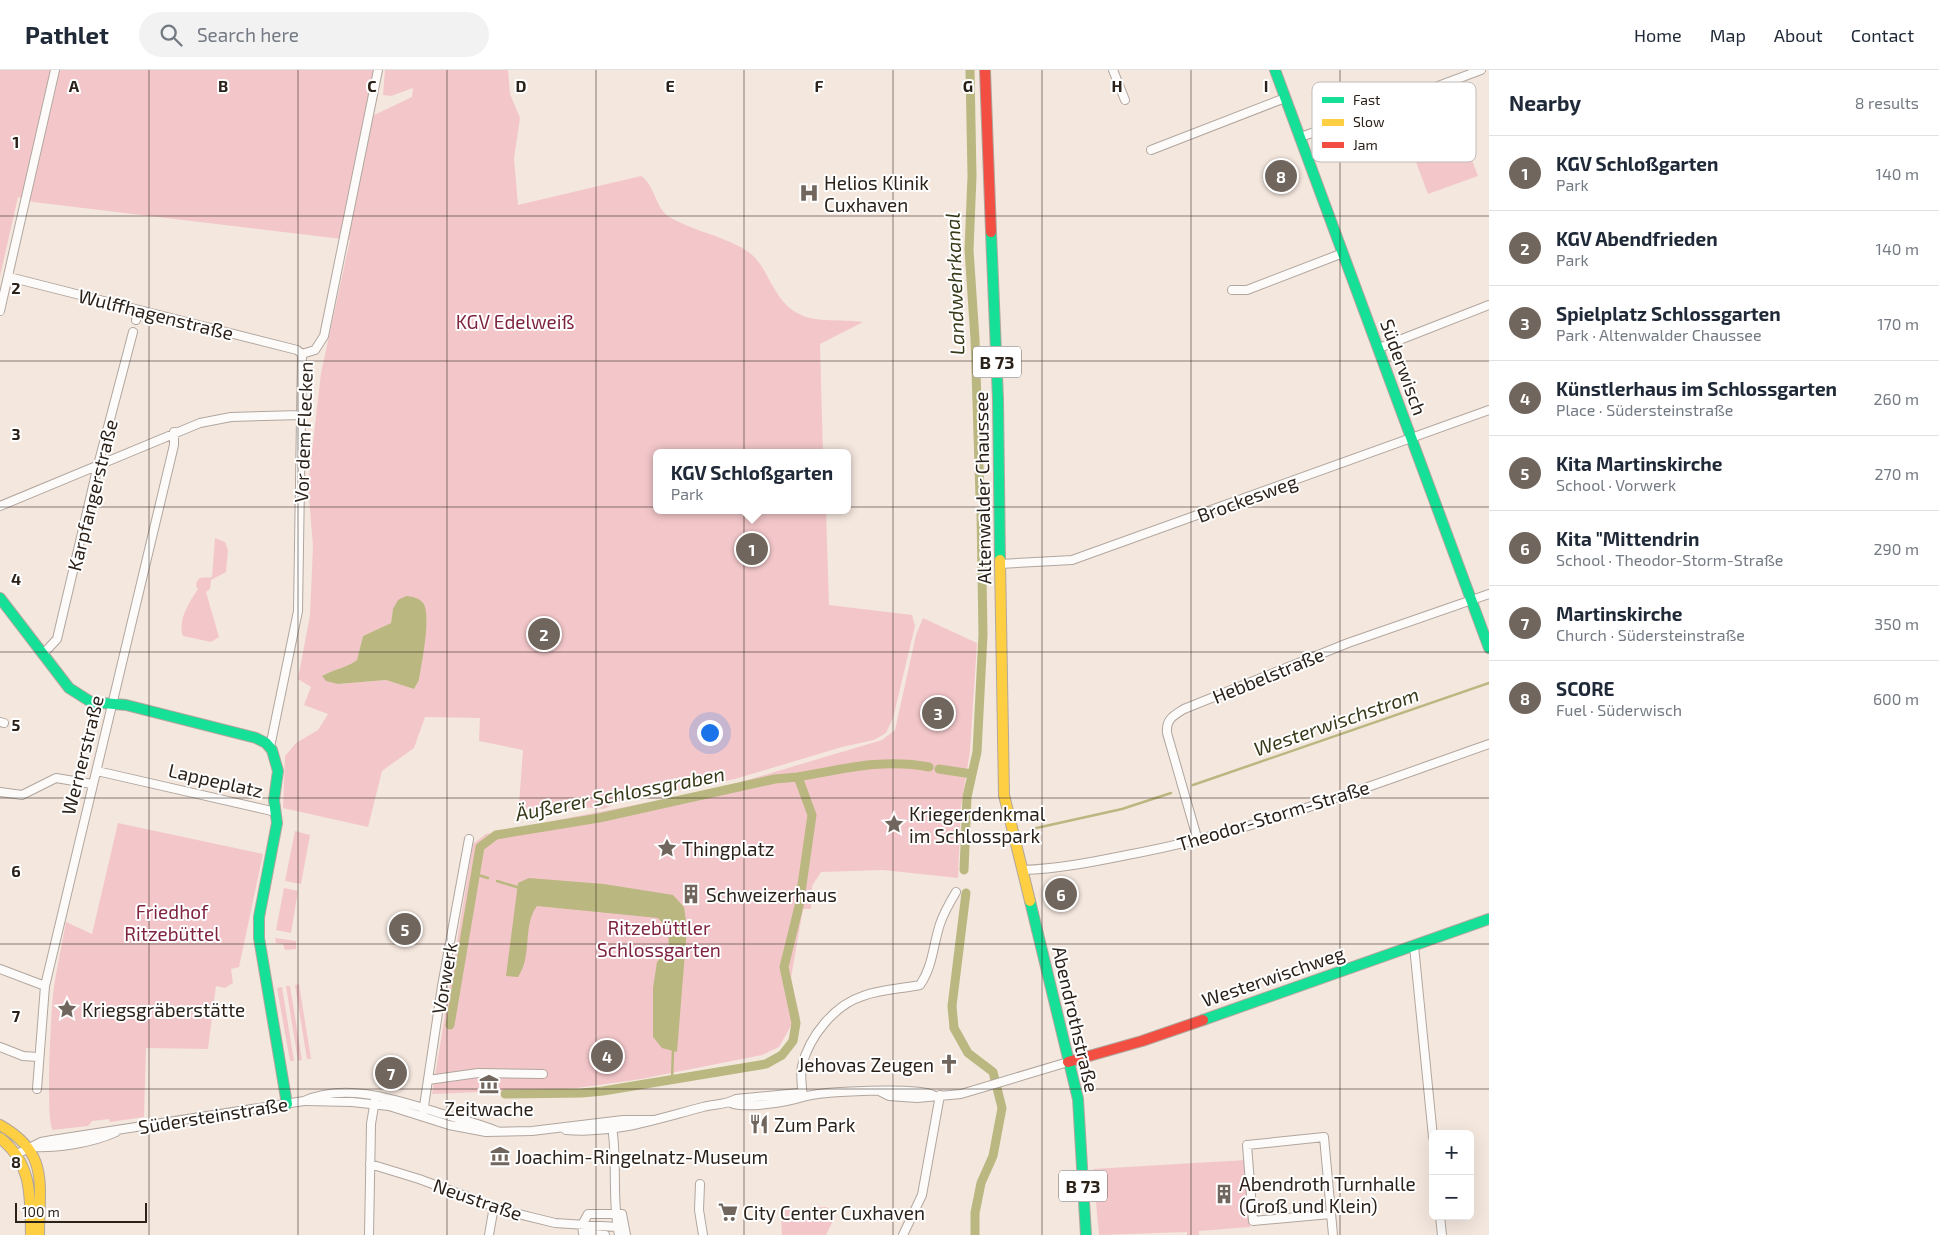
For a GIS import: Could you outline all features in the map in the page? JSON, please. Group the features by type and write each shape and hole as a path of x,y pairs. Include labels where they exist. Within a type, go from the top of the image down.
{"street":[{"path":"0,311 55,70"},
{"name":"Vor dem Flecken","path":"270,747 298,611 302,354 315,350 324,336 373,104 378,70"},
{"name":"Altenwalder Chaussee","path":"986,70 998,399 1003,781 1009,815"},
{"path":"1113,70 1124,100"},
{"name":"Süderwisch","path":"1275,70 1489,648"},
{"path":"1449,82 1481,70"},
{"path":"1151,150 1285,98"},
{"path":"1301,137 1312,133"},
{"path":"1232,290 1247,290 1343,253"},
{"name":"Wulffhagenstraße","path":"9,277 297,350 302,354"},
{"path":"1379,348 1489,304"},
{"path":"136,320 138,310"},
{"name":"Karpfangerstraße","path":"43,654 57,639 98,466 133,332"},
{"name":"Brockesweg","path":"1000,564 1072,560 1489,410"},
{"path":"0,506 98,466 174,432 216,419 301,415"},
{"name":"Wernerstraße","path":"37,1089 45,986 172,454 174,432"},
{"name":"Hebbelstraße","path":"1198,841 1167,733 1166,724 1170,718 1184,709 1277,670 1489,594"},
{"path":"0,598 75,694 91,702 113,704 256,738 270,747"},
{"name":"Theodor-Storm-Straße","path":"1022,870 1100,861 1198,841 1280,817 1489,744"},
{"name":"Lappeplatz","path":"97,771 276,812 274,800 278,768 275,755 270,747"},
{"path":"0,792 22,795 56,778 92,784"},
{"path":"276,812 277,823 260,917 259,938 287,1104"},
{"name":"Abendrothstraße","path":"1009,815 1079,1109 1086,1235"},
{"name":"Vorwerk","path":"423,1113 442,986 469,839"},
{"path":"803,1097 801,1068 816,1036 834,1014 855,999 878,992 920,985 931,962 939,925 946,908 956,892"},
{"name":"Westerwischweg","path":"1068,1062 1142,1041 1489,919"},
{"path":"1414,946 1432,1130"},
{"path":"0,969 45,986"},
{"path":"0,1047 23,1056 38,1057"},
{"name":"Südersteinstraße","path":"17,1154 52,1140 100,1131 122,1130 340,1094 375,1100 496,1132 555,1129 623,1120 653,1120 708,1106 731,1103 736,1105 762,1104 797,1100 803,1097 926,1091 936,1095 961,1094 1068,1062"},
{"path":"428,1080 478,1073 542,1074"},
{"path":"903,1235 922,1195 936,1095"},
{"path":"369,1235 370,1164 375,1100"},
{"path":"0,1125 22,1138 31,1147 39,1168 39,1235"},
{"path":"613,1134 618,1231"},
{"path":"1331,1214 1253,1221 1248,1145 1324,1137 1333,1235"},
{"path":"0,1138 17,1154 24,1166 29,1182 31,1235"},
{"name":"Neustraße","path":"370,1164 413,1177 506,1211 555,1223 618,1231"},
{"path":"700,1184 698,1210 703,1235"},
{"path":"489,1235 494,1206"},
{"path":"605,1235 583,1233 582,1225 588,1214 622,1214 626,1235"},
{"path":"1440,1220 1442,1235"}],"green space":[{"name":"KGV Edelweiß","path":"0,70 376,70 368,118 412,97 413,88 391,96 383,95 385,70 508,70 510,94 520,118 514,158 518,205 641,176 646,180 660,207 668,216 732,243 751,254 761,266 783,301 792,310 802,315 824,320 863,322 820,344 823,449 653,449 653,514 826,514 829,605 912,615 915,626 893,718 886,733 874,740 842,747 735,779 619,802 604,809 581,807 518,818 523,750 479,741 480,718 425,717 414,748 382,771 368,827 283,808 285,756 296,743 318,730 328,714 304,705 311,687 298,679 310,615 313,546 308,486 321,373 350,240 33,202 18,197 0,276","holes":["393,609 427,619 419,680 414,689 386,680 338,684 322,676 357,660 363,636 391,623"]},
{"path":"1416,162 1473,162 1478,176 1428,194"},
{"path":"215,538 225,542 228,550 226,572 211,580 210,589 206,592 219,637 211,642 183,636 182,624 185,611 198,589 196,586 198,580 200,578 212,577"},
{"name":"Ritzebüttler Schlossgarten","path":"923,618 977,643 970,751 961,807 958,878 883,870 821,872 812,886 811,909 803,909 791,978 800,1018 792,1024 779,1047 762,1055 641,1079 577,1088 432,1094 473,844 486,834 734,784 882,740 895,730 916,635"},
{"name":"Friedhof Ritzebüttel","path":"118,823 263,854 239,967 231,969 233,983 225,988 216,986 208,1049 146,1048 144,1117 110,1122 109,1119 92,1121 88,1126 53,1130 49,1107 51,1016 55,979 66,922 92,934"},
{"path":"295,831 310,835 301,884 285,881"},
{"path":"284,888 298,891 291,933 276,930"},
{"path":"275,938 296,941 296,949 285,950 283,944 276,943"},
{"path":"299,984 311,1059 307,1059 295,985"},
{"path":"286,986 290,986 302,1060 298,1061"},
{"path":"282,987 294,1061 290,1061 277,988"},
{"path":"1246,1160 1250,1227 1199,1231 1199,1235 1187,1235 1187,1232 1099,1235 1093,1169"},
{"path":"826,1207 832,1211 835,1217 826,1235 782,1235 781,1217 784,1210"}],"shaded area":[{"path":"406,596 417,598 423,603 426,618 419,680 414,689 386,680 338,684 326,681 322,676 357,660 363,636 391,623 393,609 398,600"},
{"path":"529,878 604,884 673,895 684,907 687,928 677,1052 662,1048 653,1037 653,988 657,962 669,949 668,929 658,918 537,906 530,922 523,968 518,977 506,976 518,883"}],"waterway":[{"name":"Landwehrkanal","path":"970,70 972,176 969,250 975,339 980,497"},
{"name":"Landwehrkanal","path":"964,870 967,797 977,752 983,635 981,513"},
{"name":"Westerwischstrom","path":"1193,785 1489,683"},
{"name":"Äußerer Schlossgraben","path":"505,1094 603,1091 766,1064 782,1055 793,1041 796,1023 784,967 799,906 812,815 798,777 880,764 929,767"},
{"name":"Äußerer Schlossgraben","path":"939,769 972,774"},
{"name":"Äußerer Schlossgraben","path":"450,1025 480,847 496,835 599,818 775,779 798,777"},
{"name":"Westerwischstrom","path":"1032,829 1122,809 1171,793"},
{"name":"Westerwischstrom","path":"965,836 974,835"},
{"name":"Äußerer Schlossgraben","path":"475,874 488,878"},
{"name":"Äußerer Schlossgraben","path":"497,881 520,888"},
{"name":"Landwehrkanal","path":"966,893 952,1006 954,1028 968,1053 993,1072 1002,1108 993,1156 981,1183 975,1213 975,1235"},
{"path":"672,1080 673,1050"}],"traffic: fast":[{"path":"1275,70 1489,648"},
{"path":"991,232 998,399 1000,560"},
{"path":"0,598 69,688 91,702 126,705 256,738 266,743 272,750 278,771 274,800 277,823 259,917 259,938 287,1104"},
{"path":"1030,901 1078,1099 1086,1235"},
{"path":"1203,1020 1489,919"}],"traffic: slow":[{"path":"1000,560 1004,795 1030,901"},
{"path":"0,1125 16,1136 27,1147 34,1159 40,1186 39,1235"},
{"path":"0,1138 19,1159 28,1182 31,1235"}],"traffic: jam":[{"path":"985,70 991,232"},
{"path":"1068,1062 1142,1041 1203,1020"}],"place":[{"name":"SCORE","path":"1281,176"},
{"name":"Helios Klinik Cuxhaven","path":"809,193"},
{"name":"KGV Schloßgarten","path":"752,549"},
{"name":"KGV Abendfrieden","path":"544,634"},
{"name":"Spielplatz Schlossgarten","path":"938,713"},
{"name":"Kriegerdenkmal im Schlosspark","path":"894,824"},
{"name":"Thingplatz","path":"667,848"},
{"name":"Schweizerhaus","path":"691,894"},
{"name":"Kita \"Mittendrin","path":"1061,894"},
{"name":"Kita Martinskirche","path":"405,929"},
{"name":"Kriegsgräberstätte","path":"67,1009"},
{"name":"Künstlerhaus im Schlossgarten","path":"607,1056"},
{"name":"Jehovas Zeugen","path":"949,1064"},
{"name":"Martinskirche","path":"391,1073"},
{"name":"Zeitwache","path":"489,1084"},
{"name":"Zum Park","path":"759,1124"},
{"name":"Joachim-Ringelnatz-Museum","path":"500,1156"},
{"name":"Abendroth Turnhalle (Groß und Klein)","path":"1224,1194"},
{"name":"City Center Cuxhaven","path":"728,1212"}]}
